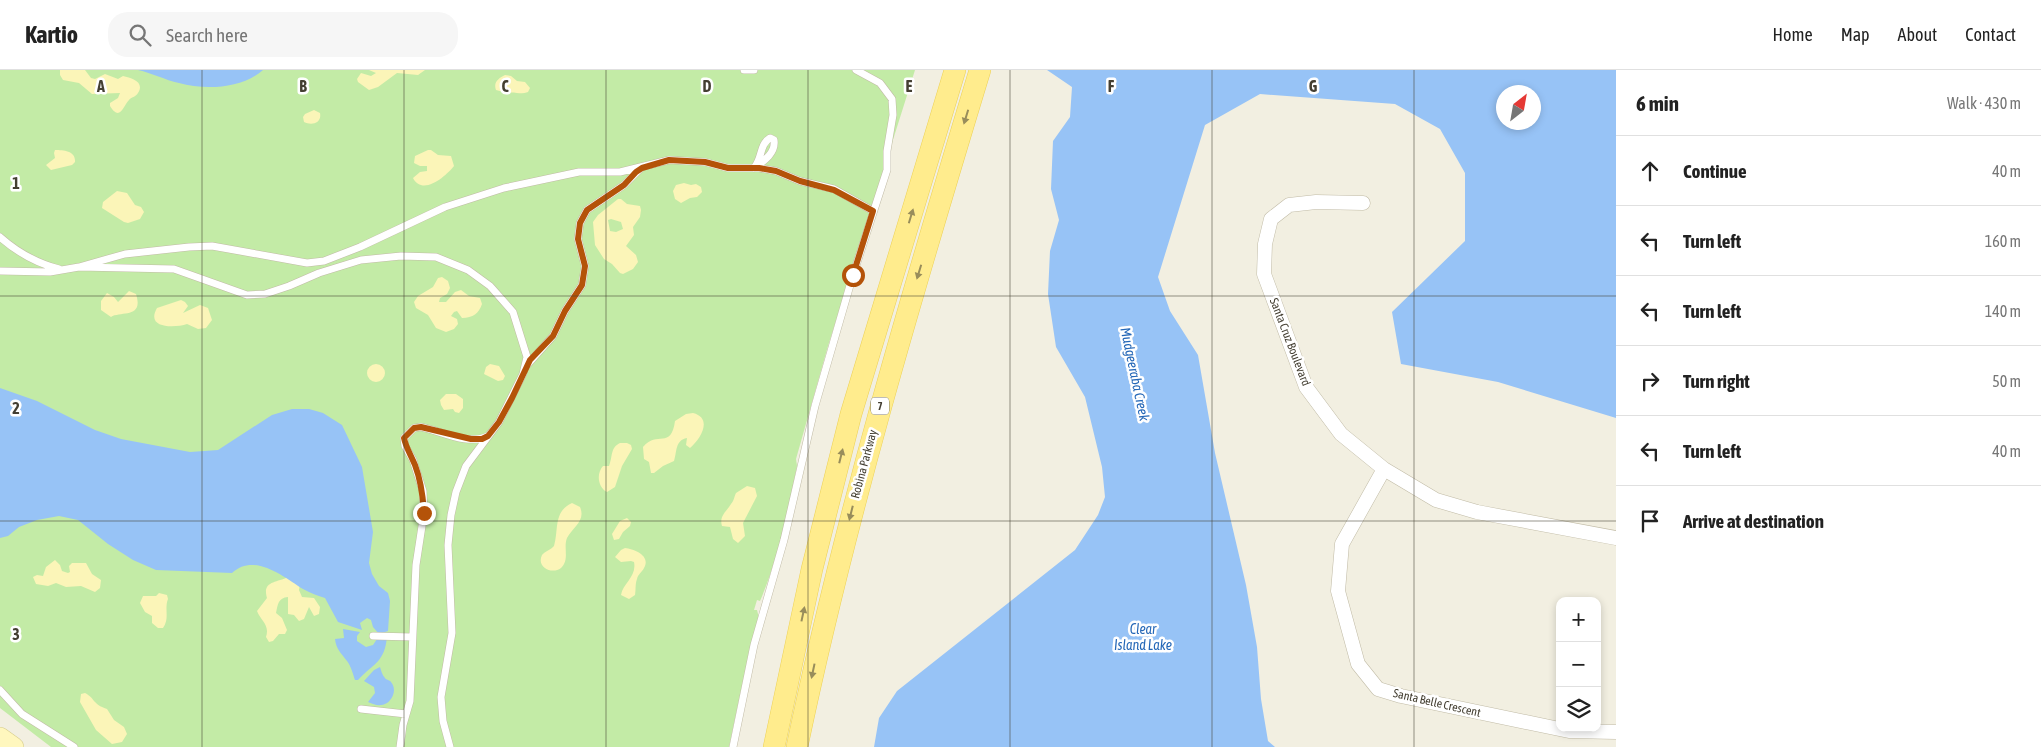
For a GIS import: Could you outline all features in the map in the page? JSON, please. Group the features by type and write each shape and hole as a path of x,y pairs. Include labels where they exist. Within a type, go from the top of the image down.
{"main road":[{"name":"Robina Parkway","path":"774,747 812,570 851,414 955,70"},
{"name":"Robina Parkway","path":"796,747 816,656 871,438 980,70"},
{"path":"0,736 14,747"}],"street":[{"name":"Santa Cruz Boulevard","path":"1363,203 1316,202 1289,205 1271,218 1265,244 1264,274 1306,387 1341,434 1384,468 1436,500 1477,512 1616,538"},
{"name":"Santa Belle Crescent","path":"1384,468 1342,544 1338,591 1358,664 1378,689 1401,696 1569,731 1616,732"}],"lane":[{"path":"744,70 754,70"},
{"path":"732,747 754,645 784,540 815,406 886,170 893,115 892,99 880,83 856,70"},
{"path":"0,271 50,272 79,267 125,254 212,246 306,263 324,261 360,247 445,207 504,188 579,172 620,172 669,160 705,162 728,168 754,168 776,171 800,181 834,190 873,211"},
{"path":"450,747 443,721 442,697 452,633 448,545 451,515 456,492 466,466 504,414 530,360 553,336 565,311 582,285 585,266 578,239 580,223 587,210 642,168"},
{"path":"620,172 627,175 627,181"},
{"path":"0,237 34,261 62,270"},
{"path":"79,267 174,269 201,277 247,295 265,294 319,273 361,260 401,256 436,257 468,270 490,286 513,312 527,357 522,376"},
{"path":"524,346 528,352 539,350"},
{"path":"400,747 400,739 410,701 416,565 424,513 423,490 413,460 405,446 404,438 414,428 421,427 471,439 482,439 488,436"},
{"path":"471,439 477,445 473,457"},
{"path":"373,636 412,637"},
{"path":"0,690 22,714 74,747"},
{"path":"361,710 406,714"}],"green space":[{"path":"0,70 915,70 828,346 796,459 797,466 794,483 777,552 760,601 757,600 754,610 757,610 759,618 747,662 729,747 51,747 0,708"}],"sand":[{"path":"60,70 85,70 91,78 95,79 105,74 118,79 123,76 139,83 140,89 119,113 116,113 110,106 110,103 118,98 120,93 92,94 79,83 63,80"},
{"path":"369,70 425,70 418,75 397,73 378,87 369,90 358,82 357,79 361,73 371,76 376,73"},
{"path":"505,75 511,76 517,81 525,82 530,88 528,92 517,93 496,90 496,83"},
{"path":"314,110 320,113 318,121 313,124 304,122 303,117 305,114"},
{"path":"55,150 71,153 74,155 75,162 72,165 51,170 46,165 55,158"},
{"path":"428,150 438,155 451,156 454,166 441,179 429,185 423,185 417,183 413,178 420,172 427,171 427,166 420,166 414,163 415,156"},
{"path":"684,183 696,184 701,187 702,192 697,197 690,198 681,203 675,199 673,191 676,185"},
{"path":"117,191 127,193 135,205 141,207 144,212 140,219 128,223 124,222 102,208 103,202"},
{"path":"618,199 627,204 640,206 640,217 633,227 634,235 626,246 636,255 638,262 633,269 623,274 620,273 612,264 604,259 595,245 593,222 598,215","holes":["608,220 621,222 623,229 616,232 610,231"]},
{"path":"442,277 448,281 450,288 447,294 440,298 439,302 446,302 455,292 461,290 469,296 480,298 482,304 477,312 469,317 462,318 457,311 454,312 451,316 457,319 458,324 454,329 446,332 436,328 428,315 416,308 414,302 418,296 433,287 438,278"},
{"path":"129,291 136,294 138,302 134,311 111,317 101,310 101,301 107,293 118,302"},
{"path":"181,300 188,306 183,313 200,305 208,308 212,320 206,328 198,329 187,324 169,326 158,323 155,320 154,315 157,308"},
{"path":"372,364 380,364 385,369 383,380 372,382 367,377 367,369"},
{"path":"490,364 499,366 505,376 503,380 498,381 484,374 486,367"},
{"path":"446,394 456,394 463,399 463,408 459,413 453,409 444,410 440,400"},
{"path":"693,413 703,419 704,424 698,439 690,448 686,445 687,438 680,441 674,461 651,473 649,462 644,459 643,447 648,442 670,435 675,421 686,414"},
{"path":"620,443 631,445 632,449 622,466 615,487 607,492 600,484 599,473 603,466 609,466 613,450"},
{"path":"747,486 755,488 757,496 743,523 745,536 738,543 733,539 730,527 722,526 721,519 733,502 736,493"},
{"path":"572,503 580,507 581,516 578,524 567,538 564,565 553,571 546,569 541,563 542,555 554,546 559,516"},
{"path":"627,518 631,522 630,526 619,539 614,540 612,534 620,521"},
{"path":"625,548 641,554 646,564 636,581 635,595 629,599 621,595 634,572 634,562 621,562 615,557"},
{"path":"55,560 60,565 62,571 68,573 70,572 69,566 72,563 86,563 92,574 101,580 100,588 95,592 81,586 66,587 56,583 48,586 36,584 33,577 37,575 43,576 46,567"},
{"path":"288,577 300,584 299,590 302,597 314,598 320,607 319,614 314,616 309,607 304,619 299,621 294,615 288,614 288,597 282,599 279,602 276,613 282,618 287,630 285,634 279,634 273,641 269,642 266,637 266,626 257,611 267,598 266,588 268,585"},
{"path":"159,593 167,595 168,599 166,621 163,628 158,628 152,623 152,616 145,612 140,603 143,596 156,596"},
{"path":"85,693 96,703 107,709 114,720 124,727 127,734 122,742 112,744 96,730 80,702 81,694"}],"water":[{"path":"138,70 263,70 244,81 234,84 200,87 179,83"},
{"name":"Clear Island Lake","path":"1047,70 1616,70 1616,418 1498,382 1401,364 1392,312 1465,241 1465,173 1440,129 1395,104 1260,94 1205,125 1158,277 1170,311 1198,355 1215,453 1246,585 1257,647 1261,699 1268,741 1275,747 874,747 879,718 897,691 1075,550 1098,515 1105,497 1102,467 1085,397 1056,347 1048,294 1050,251 1059,220 1051,189 1053,141 1070,117 1072,87"},
{"path":"0,388 37,401 95,430 121,439 190,452 218,450 272,415 292,409 309,409 323,413 342,425 362,467 373,532 369,563 372,574 379,586 388,593 390,601 388,631 379,634 373,627 371,620 367,618 360,623 362,630 338,622 325,598 308,592 278,573 259,566 241,567 232,573 156,570 133,560 108,544 78,520 59,516 37,520 19,527 8,536 0,538"},
{"path":"343,629 360,632 357,636 357,641 366,647 373,645 377,639 387,636 386,645 381,657 358,680 355,680 350,665 336,646 335,639 344,638"},
{"path":"380,667 384,677 393,685 394,691 389,701 384,704 375,705 368,702 375,693 374,687 364,681 374,670"}],"route":[{"path":"424,513 423,490 418,472 405,446 404,438 414,428 421,427 466,439 482,439 488,436 499,422 530,360 553,336 565,311 582,285 585,266 578,239 580,223 587,210 597,201 624,185 642,168 669,160 705,162 728,168 759,168 776,171 800,181 834,190 873,211 853,275"}],"water label":[{"name":"Mudgeeraba Creek","path":"1135,374"}]}
